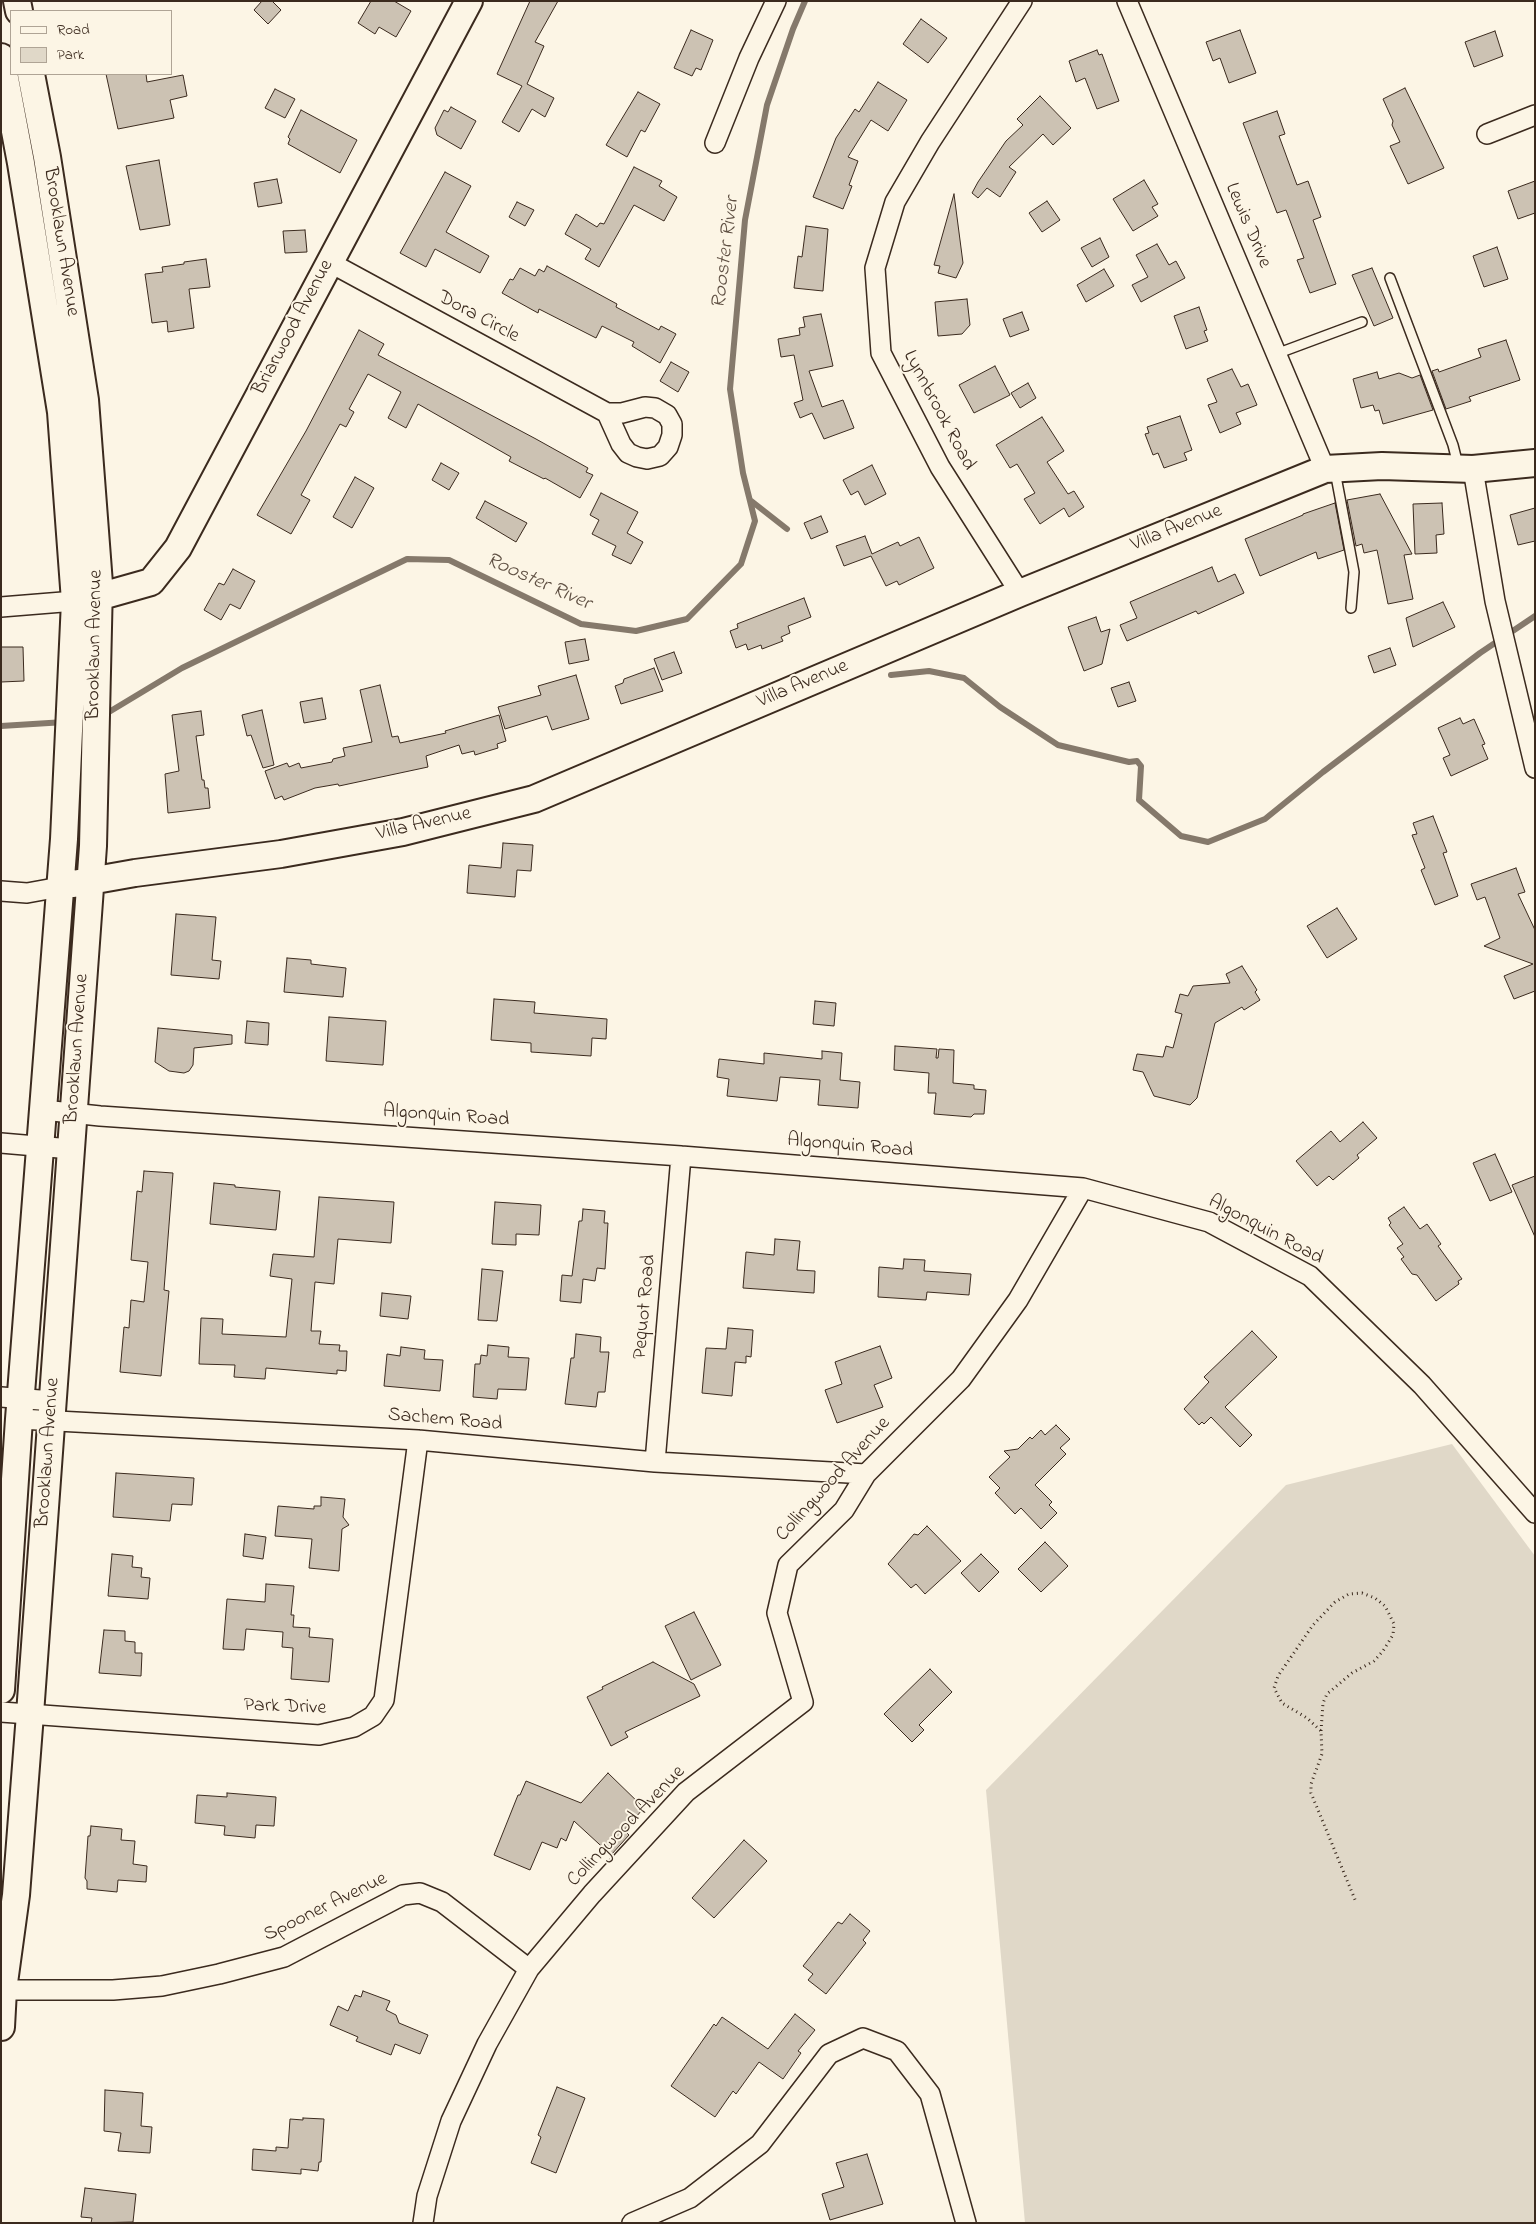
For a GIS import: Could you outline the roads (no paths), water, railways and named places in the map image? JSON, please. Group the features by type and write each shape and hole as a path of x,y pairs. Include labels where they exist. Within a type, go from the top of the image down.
{"main road":[{"name":"Briarwood Avenue","path":"86,599 151,582 178,548 469,1"},
{"name":"Brooklawn Avenue","path":"1,57 21,163 61,412 96,680 90,881 30,1714 9,1895 1,2027"},
{"name":"Brooklawn Avenue","path":"1,1690 14,1405 43,1110 64,839 71,686 97,544 85,400 47,157 31,75"},
{"name":"Villa Avenue","path":"60,887 135,873 281,854 403,832 534,799 1020,593 1330,469 1382,466 1466,468 1535,463"},
{"path":"3,1645 34,1647"}],"street":[{"path":"715,143 749,58 776,1"},
{"name":"Lynnbrook Road","path":"1020,593 940,467 881,353 876,268 895,202 930,142 1022,1"},
{"name":"Lewis Drive","path":"1127,1 1276,354 1330,469"},
{"path":"1487,134 1535,116"},
{"name":"Dora Circle","path":"329,262 607,413"},
{"path":"1466,468 1506,649 1534,759"},
{"path":"1,607 86,599"},
{"path":"1,891 27,893 60,887"},
{"name":"Algonquin Road","path":"43,1110 73,1114 681,1156 1083,1188 1209,1222 1310,1276 1422,1386 1535,1513"},
{"path":"1,1143 71,1149"},
{"name":"Pequot Road","path":"655,1462 681,1156"},
{"name":"Collingwood Avenue","path":"423,2223 427,2196 451,2121 487,2044 529,1969 592,1894 686,1792 803,1702 777,1613 788,1565 844,1510 866,1474 961,1379 1018,1300 1083,1188"},
{"name":"Sachem Road","path":"14,1405 52,1411 418,1440 655,1462 866,1474"},
{"name":"Park Drive","path":"1,1712 319,1735 354,1727 372,1716 384,1700 418,1440"},
{"name":"Spooner Avenue","path":"2,1990 113,1990 162,1986 219,1974 284,1957 403,1895 420,1893 442,1902 529,1969"},
{"path":"632,2223 690,2198 760,2144 829,2054 862,2038 897,2051 930,2094 966,2223"}],"lane":[{"path":"1390,278 1454,445 1466,468"},
{"path":"1276,354 1362,322"},
{"path":"1330,469 1354,572 1351,608"}],"waterway":[{"name":"Rooster River","path":"104,715 182,668 407,559 449,560 581,624 636,631 687,619 741,564 755,521 743,473 730,389 745,220 767,105 793,29 805,1"},
{"path":"750,500 787,529"},
{"path":"891,675 929,671 964,678 1000,707 1058,745 1129,762 1137,761 1141,766 1139,800 1181,836 1208,842 1265,819 1323,772 1480,653 1535,616"},
{"name":"Rooster River","path":"1,726 65,722"}]}
